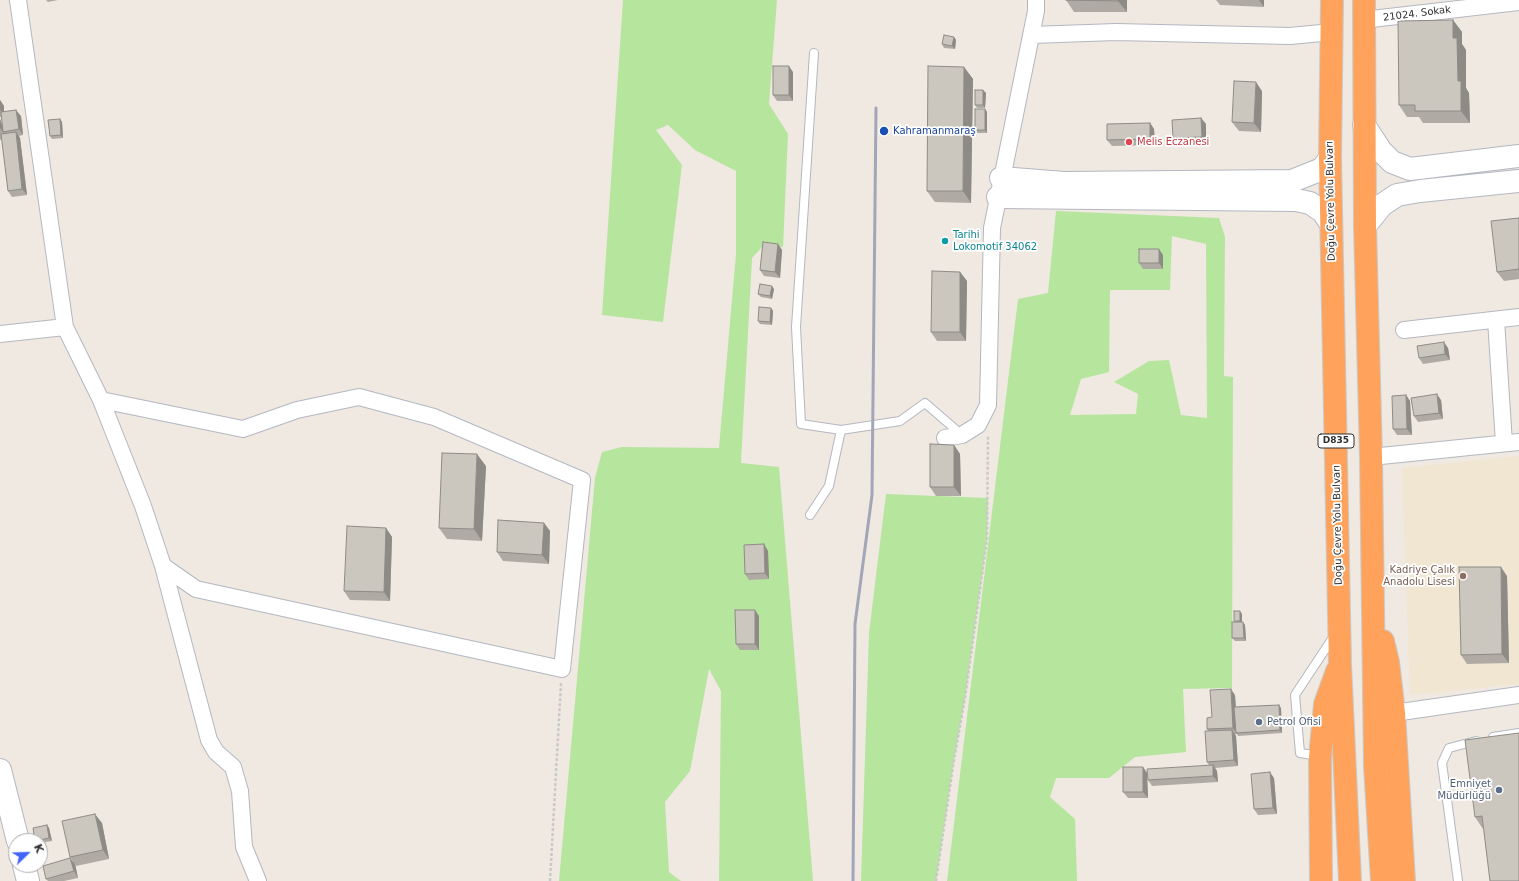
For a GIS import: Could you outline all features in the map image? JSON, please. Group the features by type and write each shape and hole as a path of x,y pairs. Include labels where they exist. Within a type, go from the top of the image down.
{"highway":[{"name":"Doğu Çevre Yolu Bulvarı","path":"1332,0 1330,158 1331,224 1341,626 1340,664 1350,881"},
{"path":"1364,10 1365,226 1375,766 1382,881"},
{"path":"1373,622 1383,640 1388,662 1394,713 1404,881"},
{"path":"1321,881 1320,757 1324,704 1340,664"}],"main road":[{"path":"1364,125 1382,151 1392,162 1410,168 1519,156"},
{"path":"999,187 1064,182 1292,181 1322,169 1330,158"},
{"path":"1365,226 1382,205 1397,195 1420,191 1519,181"},
{"path":"999,187 1296,200 1310,203 1323,212 1331,224"},
{"path":"0,770 5,811 15,833"}],"street":[{"path":"18,0 65,327 101,400 143,506 163,566 209,740 216,752 233,767 240,790 244,847 258,881"},
{"path":"945,438 962,435 978,425 988,405 992,228 999,187 1031,34 1036,0"},
{"name":"21024. Sokak","path":"1364,10 1519,2"},
{"path":"1031,34 1116,32 1290,36 1332,32"},
{"path":"1404,330 1519,317"},
{"path":"1370,457 1512,443 1496,320"},
{"path":"0,334 65,327"},
{"path":"101,400 243,429 297,410 359,397 434,417 582,480 562,669 196,589 163,566"},
{"path":"1394,713 1519,695"}],"lane":[{"path":"814,53 796,327 801,424 841,430 900,421 925,403 962,435"},
{"path":"810,515 829,486 841,430"},
{"path":"1320,757 1300,753 1296,695 1341,626"},
{"path":"1458,881 1442,763 1449,748 1519,733"}],"path":[{"path":"936,881 965,698 987,539 988,405"},
{"path":"550,881 562,669"}],"shaded area":[{"name":"Kadriye Çalık Anadolu Lisesi","path":"1519,456 1519,684 1410,695 1402,468"}],"green space":[{"path":"623,0 777,0 769,104 788,134 783,247 764,245 752,258 741,463 779,467 813,881 719,881 721,691 709,669 690,771 665,802 669,872 681,881 559,881 595,478 602,452 622,447 719,448 736,254 736,171 695,150 668,125 656,130 682,165 663,322 602,315"},
{"path":"1056,211 1219,218 1225,237 1224,376 1233,377 1232,688 1183,689 1186,752 1135,757 1109,778 1056,778 1050,797 1075,819 1077,881 947,881 1018,299 1048,293","holes":["1172,236 1206,244 1207,418 1181,415 1169,360 1149,361 1114,382 1138,394 1136,414 1070,415 1081,379 1109,372 1110,290 1170,290"]},
{"path":"886,494 988,498 987,539 965,698 936,881 861,881 869,633"}],"building":[{"path":"1066,0 1118,0 1118,1"},
{"path":"1453,20 1453,38 1457,38 1458,81 1461,81 1461,111 1415,111 1415,105 1399,105 1398,21"},
{"path":"944,35 954,37 952,46 942,44"},
{"path":"773,66 789,66 789,95 773,95"},
{"path":"928,66 964,67 963,191 927,191"},
{"path":"1234,81 1256,82 1254,123 1232,122"},
{"path":"975,90 983,90 983,105 975,105"},
{"path":"975,109 985,109 985,130 975,130"},
{"path":"16,110 19,129 3,132 1,112"},
{"path":"1201,118 1202,137 1173,138 1172,120"},
{"path":"60,119 61,135 50,136 48,120"},
{"path":"1150,123 1150,139 1107,140 1107,124"},
{"path":"16,132 22,189 8,191 1,134"},
{"path":"1519,218 1519,269 1497,272 1491,221"},
{"path":"763,242 778,244 775,272 760,270"},
{"path":"1139,249 1159,249 1159,263 1139,263"},
{"path":"932,271 960,272 960,332 931,332"},
{"path":"760,284 772,286 770,296 758,294"},
{"path":"759,307 771,308 770,322 758,321"},
{"path":"1444,342 1445,354 1419,358 1417,346"},
{"path":"1437,394 1439,413 1414,416 1411,398"},
{"path":"1406,395 1407,429 1393,429 1392,396"},
{"path":"930,444 954,445 954,487 930,487"},
{"path":"442,453 477,454 474,529 439,528"},
{"path":"498,520 544,523 542,555 497,552"},
{"path":"347,526 386,528 384,592 344,591"},
{"path":"764,544 765,573 745,574 744,545"},
{"path":"1459,567 1501,567 1502,654 1461,655"},
{"path":"735,610 755,610 755,644 736,644"},
{"path":"1234,611 1240,611 1240,621 1234,621"},
{"path":"1232,622 1243,622 1244,638 1232,638"},
{"path":"1231,689 1233,728 1207,729 1207,718 1212,717 1210,690"},
{"name":"Petrol Ofisi","path":"1279,705 1280,730 1236,733 1234,707"},
{"path":"1232,730 1234,760 1207,762 1205,731"},
{"name":"Emniyet Müdürlüğü","path":"1519,733 1519,881 1490,881 1482,816 1475,817 1465,740"},
{"path":"1213,765 1213,776 1148,780 1147,769"},
{"path":"1123,767 1143,767 1143,792 1123,792"},
{"path":"1270,772 1273,808 1254,809 1251,774"},
{"path":"95,814 103,850 70,857 62,821"},
{"path":"47,825 49,838 48,833 34,833 33,828"},
{"path":"70,858 74,871 46,879 45,873 48,873 48,865"}],"railway":[{"path":"853,881 855,624 872,495 876,108"}],"place":[{"name":"Kahramanmaraş","path":"884,131"},
{"name":"Melis Eczanesi","path":"1129,142"},
{"name":"Tarihi Lokomotif 34062","path":"945,241"},
{"name":"Kadriye Çalık Anadolu Lisesi","path":"1463,576"},
{"name":"Petrol Ofisi","path":"1259,722"},
{"name":"Emniyet Müdürlüğü","path":"1499,790"}]}
